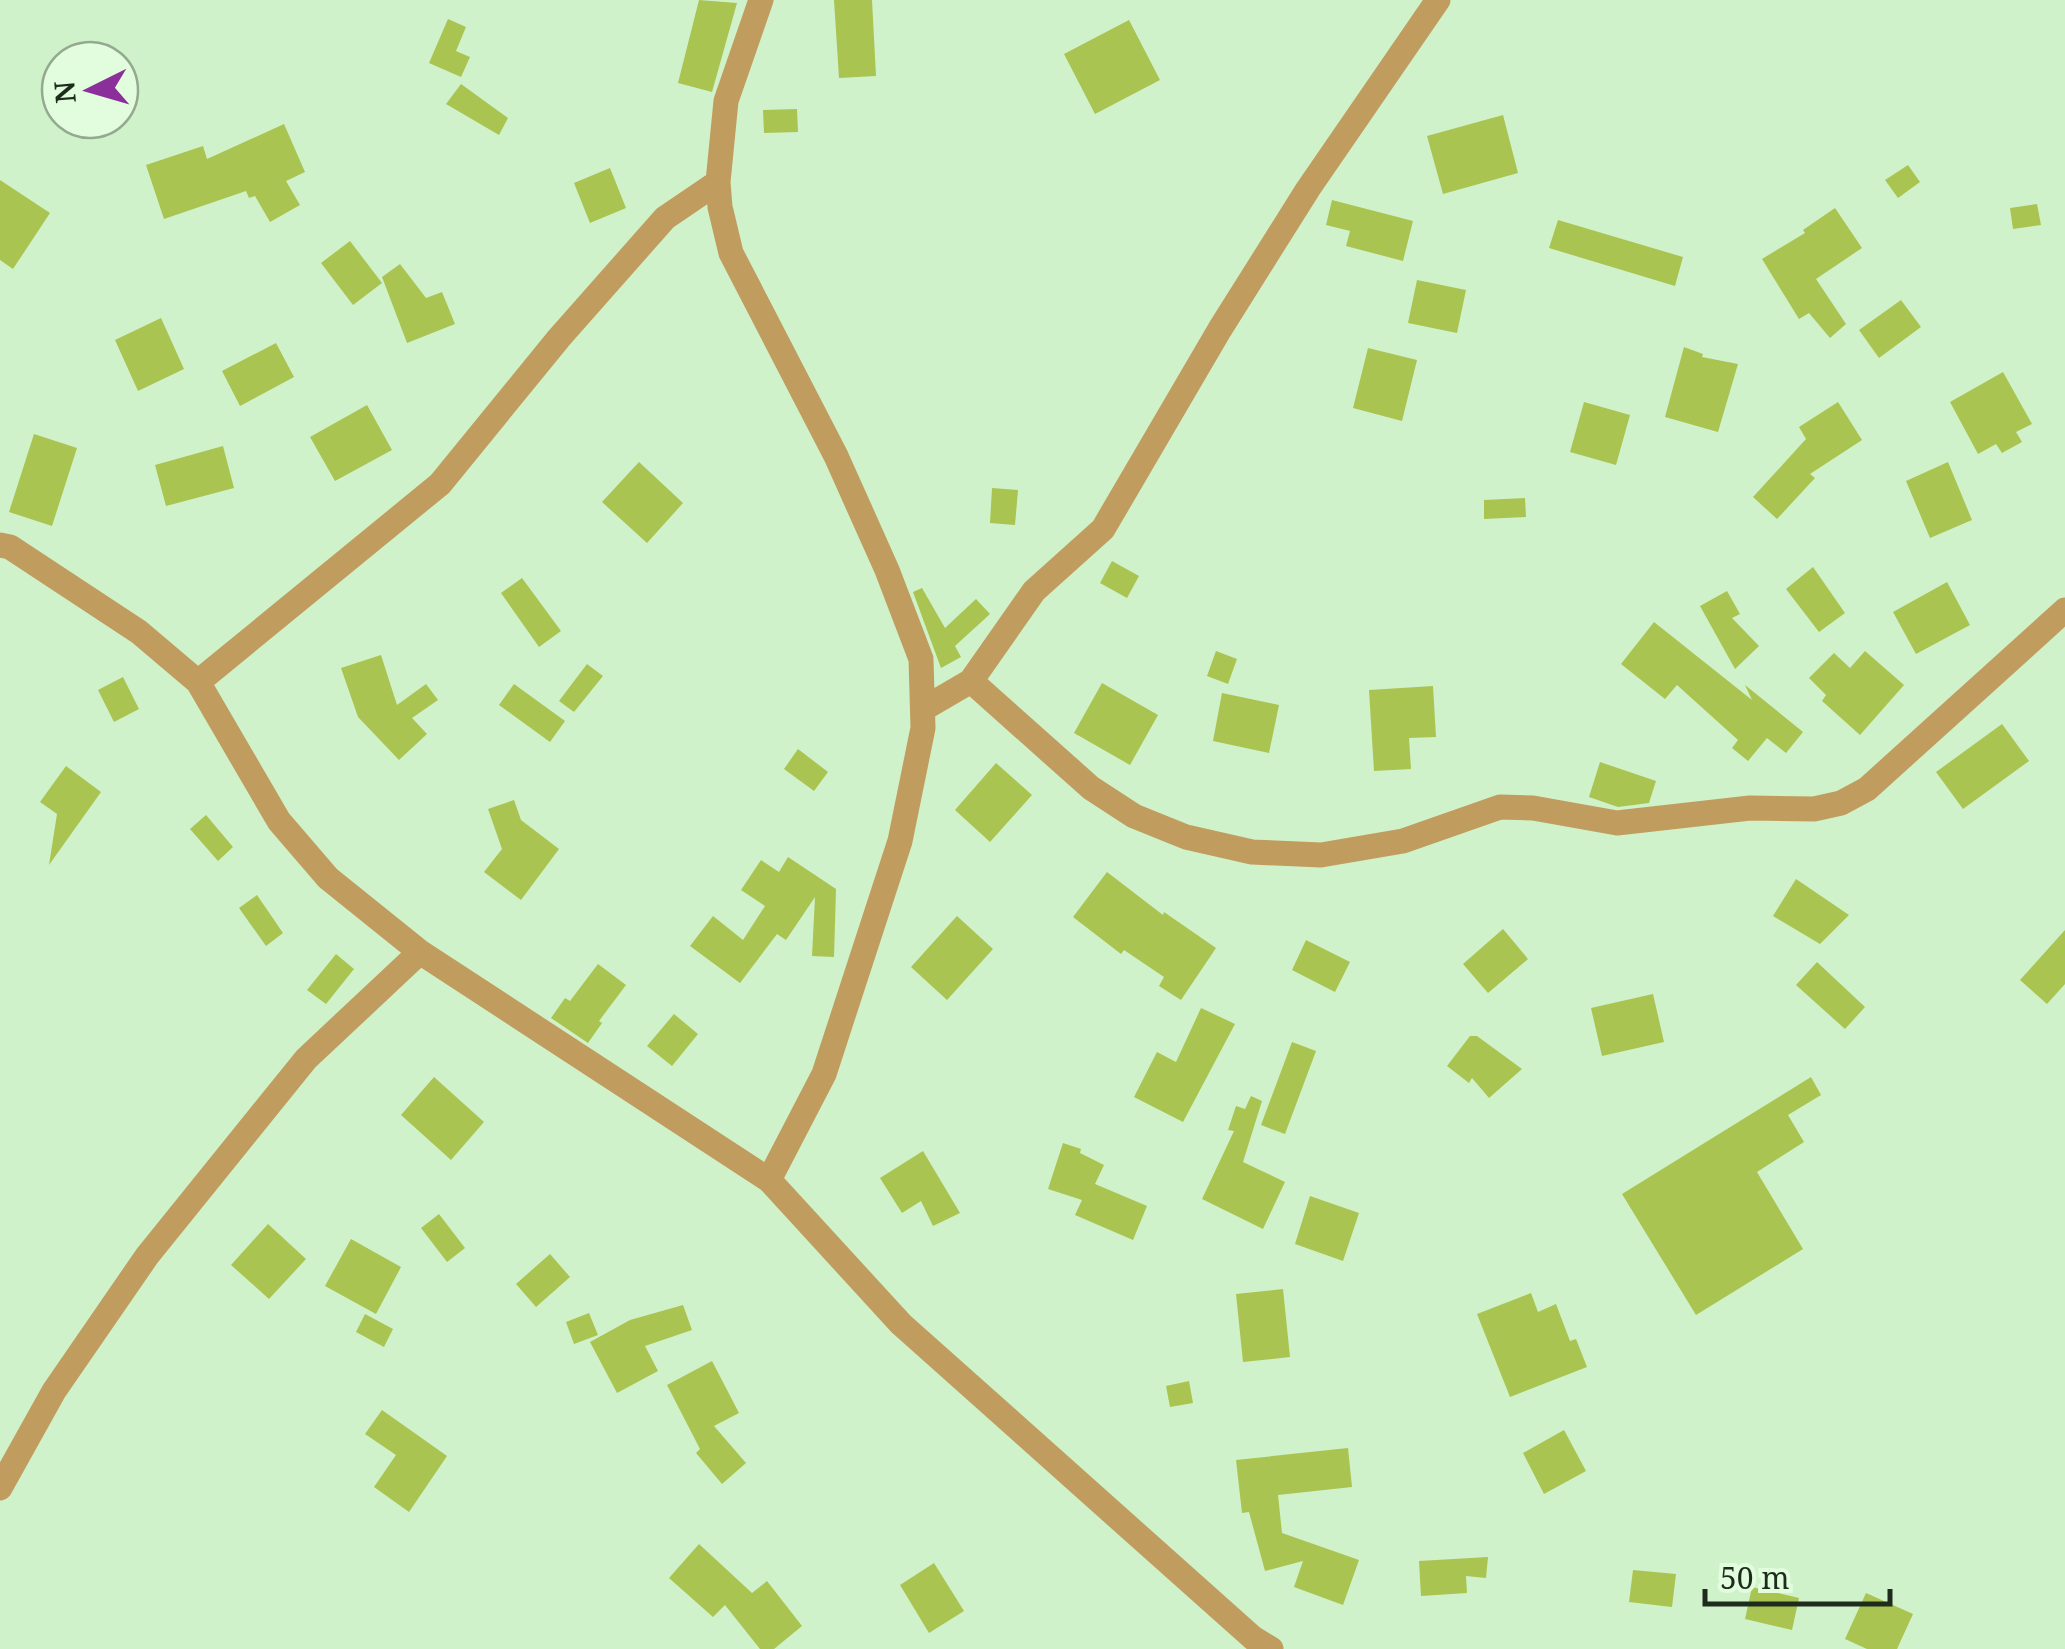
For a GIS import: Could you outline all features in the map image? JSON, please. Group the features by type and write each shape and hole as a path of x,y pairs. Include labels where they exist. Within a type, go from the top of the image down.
{"street":[{"path":"761,0 726,101 718,182 720,207 731,253 836,456 888,570 921,659 923,709 900,841 824,1074 769,1180"},
{"path":"923,709 971,682 1034,591 1102,529 1308,189 1438,0"},
{"path":"198,682 440,484 558,338 666,218 718,182"},
{"path":"0,545 27,557 139,632 198,682 279,821 328,878 420,952 769,1180 901,1324 1253,1638 1271,1649"},
{"path":"971,682 1092,788 1134,816 1186,837 1252,852 1321,856 1403,841 1500,807 1533,808 1617,823 1750,808 1814,808 1842,803 1868,789 2065,610"},
{"path":"0,1488 54,1391 147,1256 306,1058 420,952"}],"building":[{"path":"699,0 737,3 712,92 678,83"},
{"path":"834,0 872,0 876,76 839,78"},
{"path":"448,19 466,27 456,51 470,57 461,77 429,63"},
{"path":"1129,20 1160,80 1095,114 1064,54"},
{"path":"461,84 508,118 499,135 446,104"},
{"path":"797,109 798,132 764,133 763,110"},
{"path":"1503,115 1518,173 1443,194 1427,136"},
{"path":"284,124 305,172 286,181 300,205 270,222 255,196 249,198 246,191 164,219 146,165 203,146 207,159"},
{"path":"1908,165 1920,182 1898,198 1885,180"},
{"path":"610,168 626,208 590,223 574,183"},
{"path":"0,180 50,213 13,269 0,260"},
{"path":"1332,200 1413,221 1403,261 1346,246 1350,231 1326,225"},
{"path":"2037,204 2041,225 2013,229 2010,208"},
{"path":"1835,208 1862,248 1816,279 1846,324 1830,338 1809,313 1799,319 1762,259 1805,233 1803,230"},
{"path":"1558,220 1683,257 1675,286 1549,248"},
{"path":"350,241 382,283 353,305 321,263"},
{"path":"400,264 426,298 442,292 455,324 407,343 382,277"},
{"path":"1417,280 1466,290 1457,333 1408,323"},
{"path":"1901,300 1921,327 1879,358 1859,330"},
{"path":"161,318 184,369 138,391 115,340"},
{"path":"276,343 294,377 240,406 222,371"},
{"path":"1684,347 1703,354 1702,357 1738,364 1718,432 1665,417"},
{"path":"1368,348 1417,360 1402,421 1353,408"},
{"path":"2003,372 2032,424 2016,432 2022,442 2002,453 1996,444 1978,454 1950,402"},
{"path":"1584,402 1630,415 1616,465 1570,452"},
{"path":"1838,402 1862,440 1810,474 1815,478 1777,519 1753,497 1806,439 1799,427"},
{"path":"367,405 392,450 335,481 310,437"},
{"path":"34,434 77,448 52,526 9,512"},
{"path":"223,446 234,488 166,506 155,465"},
{"path":"639,462 683,503 647,543 602,502"},
{"path":"1948,462 1972,520 1930,538 1906,481"},
{"path":"992,488 1018,490 1015,525 990,523"},
{"path":"1525,498 1526,517 1484,519 1484,500"},
{"path":"1112,561 1139,576 1127,598 1100,583"},
{"path":"1813,567 1845,613 1819,632 1786,589"},
{"path":"522,578 561,631 539,647 501,593"},
{"path":"1947,582 1970,625 1916,654 1893,612"},
{"path":"922,588 945,628 976,599 990,614 955,646 961,657 941,668 913,592"},
{"path":"1727,591 1740,614 1732,618 1759,646 1735,669 1700,606"},
{"path":"1654,622 1752,700 1745,685 1803,732 1786,753 1767,738 1748,761 1732,748 1738,740 1677,685 1665,699 1621,664"},
{"path":"1216,651 1237,659 1228,684 1207,676"},
{"path":"1865,651 1904,685 1860,735 1822,701 1826,695 1809,678 1834,653 1850,668"},
{"path":"381,655 397,705 426,684 438,700 412,718 427,734 399,760 358,717 341,668"},
{"path":"587,664 603,676 574,712 559,701"},
{"path":"123,677 139,709 114,722 98,690"},
{"path":"1102,683 1158,715 1130,765 1074,733"},
{"path":"514,684 565,721 550,742 499,705"},
{"path":"1433,686 1436,737 1409,738 1411,769 1374,771 1369,690"},
{"path":"1222,693 1279,705 1269,753 1213,741"},
{"path":"2002,724 2029,761 1963,809 1936,772"},
{"path":"798,749 828,772 814,791 784,769"},
{"path":"1600,762 1656,781 1649,803 1618,807 1589,797"},
{"path":"996,763 1032,795 990,842 955,810"},
{"path":"66,766 101,792 49,865 57,814 40,802"},
{"path":"514,800 521,820 559,849 521,900 484,872 502,849 488,809"},
{"path":"206,815 233,847 218,861 190,829"},
{"path":"788,857 836,889 834,957 812,956 815,897 786,940 777,934 740,983 690,946 713,916 743,940 765,906 741,890 761,860 779,872"},
{"path":"1107,872 1163,915 1164,912 1216,948 1181,1000 1159,986 1164,977 1124,950 1121,954 1073,917"},
{"path":"1796,879 1849,915 1820,944 1773,916"},
{"path":"257,895 283,933 266,946 239,908"},
{"path":"957,916 993,949 947,1000 911,967"},
{"path":"1503,929 1528,959 1488,993 1463,964"},
{"path":"2065,930 2065,984 2047,1004 2020,980"},
{"path":"1306,940 1350,962 1335,992 1292,970"},
{"path":"336,954 354,969 326,1004 307,990"},
{"path":"1817,962 1865,1007 1845,1029 1796,985"},
{"path":"598,964 626,985 588,1043 551,1018 565,998 570,1001"},
{"path":"1653,994 1664,1042 1602,1056 1591,1008"},
{"path":"1201,1008 1235,1024 1183,1122 1134,1097 1157,1052 1176,1062"},
{"path":"674,1014 698,1034 672,1066 647,1046"},
{"path":"1470,1036 1477,1036 1522,1069 1489,1098 1472,1078 1469,1083 1447,1066"},
{"path":"1292,1042 1316,1051 1285,1134 1261,1125"},
{"path":"434,1077 484,1122 451,1160 401,1115"},
{"path":"1811,1077 1821,1095 1788,1115 1804,1142 1757,1172 1803,1249 1696,1315 1622,1194"},
{"path":"1251,1096 1262,1101 1243,1162 1285,1182 1263,1229 1202,1199 1234,1131 1228,1130 1236,1106 1245,1109"},
{"path":"1063,1143 1081,1149 1080,1153 1104,1165 1095,1184 1147,1206 1133,1240 1075,1215 1082,1200 1048,1189"},
{"path":"923,1151 960,1213 933,1226 921,1201 902,1213 880,1178"},
{"path":"1310,1196 1359,1213 1343,1261 1295,1244"},
{"path":"439,1214 465,1248 447,1262 421,1228"},
{"path":"268,1224 306,1259 269,1299 231,1265"},
{"path":"351,1239 401,1267 376,1314 325,1286"},
{"path":"550,1254 570,1277 536,1307 516,1284"},
{"path":"1283,1289 1290,1357 1243,1362 1236,1294"},
{"path":"1531,1293 1538,1312 1556,1304 1570,1341 1576,1339 1587,1367 1510,1397 1477,1314"},
{"path":"683,1305 692,1330 645,1346 658,1371 617,1393 590,1342 630,1320"},
{"path":"589,1313 598,1335 574,1344 566,1322"},
{"path":"365,1314 393,1329 384,1347 356,1332"},
{"path":"712,1361 739,1413 714,1426 746,1463 722,1484 696,1453 700,1449 667,1385"},
{"path":"1189,1381 1193,1403 1170,1407 1166,1386"},
{"path":"382,1410 447,1456 409,1512 374,1487 396,1455 365,1434"},
{"path":"1564,1430 1586,1471 1544,1494 1523,1453"},
{"path":"1348,1448 1352,1487 1278,1495 1282,1533 1359,1560 1343,1605 1294,1587 1303,1561 1265,1571 1249,1512 1242,1513 1236,1460"},
{"path":"699,1544 752,1593 767,1581 802,1626 774,1649 760,1649 725,1605 713,1617 669,1578"},
{"path":"1488,1557 1486,1578 1466,1576 1467,1593 1421,1596 1419,1561"},
{"path":"934,1563 964,1611 929,1633 900,1585"},
{"path":"1633,1570 1676,1574 1672,1607 1629,1602"},
{"path":"1752,1587 1799,1598 1792,1630 1745,1619"},
{"path":"1866,1593 1913,1614 1897,1649 1867,1649 1845,1639"}]}
